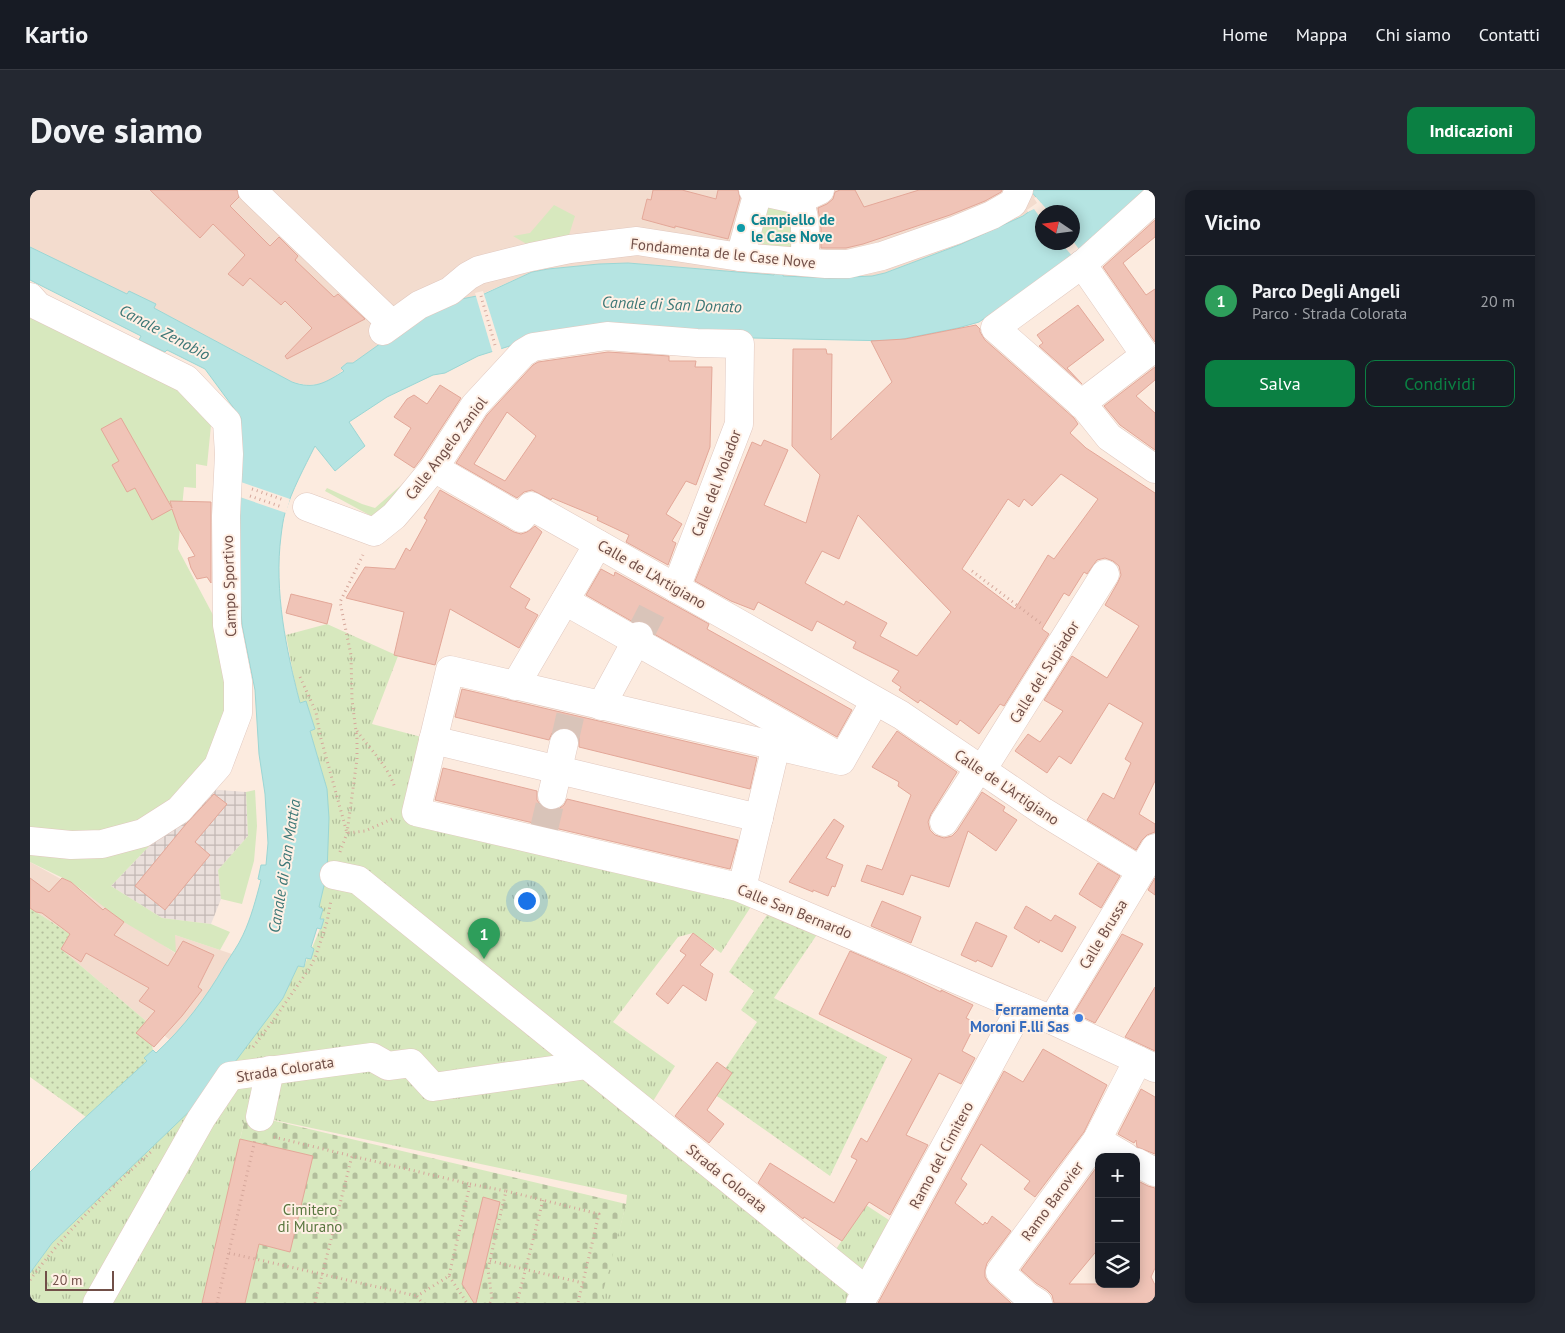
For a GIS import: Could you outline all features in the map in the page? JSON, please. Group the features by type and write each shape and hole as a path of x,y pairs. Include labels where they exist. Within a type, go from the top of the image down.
{"street":[{"name":"Fondamenta de le Case Nove","path":"252,190 388,327 450,291 468,276 476,281 479,270 570,249 637,241 740,256 848,264 882,256 956,230 992,215 1020,196"},
{"path":"740,256 757,191 809,195 803,210 804,262"},
{"path":"1155,199 1082,264 995,328 1082,404 1109,437 1155,469"},
{"path":"1082,264 1150,358 1082,404"},
{"path":"30,284 134,337 137,341 164,356 170,356 201,371 236,419 236,455 229,454"},
{"name":"Campo Sportivo","path":"30,297 38,306 186,379 227,422 229,454 236,489 227,625 238,681 238,713 218,766 179,810 143,833 102,844 71,845 30,841"},
{"name":"Calle del Molador","path":"509,364 533,347 607,336 696,343 740,344 739,424 667,591"},
{"name":"Calle Angelo Zaniol","path":"374,532 394,516 434,468 476,405 509,364"},
{"name":"Calle de L'Artigiano","path":"434,468 521,518 531,506 598,544 667,591 901,715 1044,812 1141,871"},
{"path":"294,506 374,532"},
{"path":"515,686 598,544"},
{"name":"Calle del Supiador","path":"944,822 981,769 1105,574"},
{"path":"565,601 637,639 842,758"},
{"path":"601,706 637,639"},
{"path":"412,811 433,740 450,670 573,702 601,706 840,761 875,701"},
{"path":"433,740 555,782 759,818"},
{"path":"555,782 564,743"},
{"path":"742,888 776,746"},
{"name":"Calle San Bernardo","path":"412,811 542,837 742,888 1052,1020 1147,1064"},
{"name":"Calle Brussa","path":"1052,1020 1155,848"},
{"name":"Strada Colorata","path":"334,874 358,880 587,1065 864,1297"},
{"name":"Ramo del Cimitero","path":"864,1297 1021,1007"},
{"name":"Strada Colorata","path":"97,1303 201,1119 230,1076 372,1057 388,1066 411,1063 433,1088 587,1065"},
{"name":"Ramo Barovier","path":"1029,1301 1000,1272 1097,1140 1147,1064"},
{"path":"258,1125 270,1070"},
{"path":"1097,1140 1119,1153"},
{"path":"1140,1164 1155,1172"}],"path":[{"path":"476,281 509,364"},
{"path":"236,489 263,493 294,506"},
{"path":"236,489 261,500 294,506"},
{"path":"261,500 263,493"},
{"path":"230,1076 276,1018 312,964 327,922 334,874 347,833 357,759 352,700 351,655 340,602 374,532"},
{"path":"972,571 1064,640"},
{"path":"300,676 316,712 326,759 347,833"},
{"path":"356,730 387,769 397,798 402,806 412,811"},
{"path":"347,833 365,831 412,811"},
{"path":"217,1303 258,1125 352,1156 599,1214 578,1303"},
{"path":"30,1280 60,1242 154,1149"},
{"path":"315,1303 352,1156"},
{"path":"466,1303 449,1276 470,1184"},
{"path":"490,1303 492,1299 488,1269 506,1192"},
{"path":"517,1303 543,1200"},
{"path":"229,1252 417,1296 422,1303"},
{"path":"490,1261 583,1283"},
{"path":"417,1296 449,1276"}],"shaded area":[{"path":"30,190 1030,190 1041,203 1035,205 1035,207 1023,216 959,245 885,273 872,276 830,278 782,276 783,273 774,275 628,263 599,264 532,272 398,331 328,381 322,384 307,385 292,382 154,308 156,304 129,292 127,295 30,247"},
{"path":"207,789 246,792 248,836 218,870 221,899 211,924 162,918 111,886"},
{"path":"30,862 79,889 175,953 175,935 232,954 191,1017 170,1040 61,949 70,934 30,908"}],"green space":[{"path":"759,201 800,210 802,248 747,243"},
{"path":"554,205 575,216 569,235 530,246 513,236 530,233"},
{"path":"30,310 181,386 212,415 207,466 196,464 196,488 184,487 178,549 221,630 229,656 225,728 193,786 130,832 30,834"},
{"path":"414,474 418,477 373,517 325,491 327,488 375,508"},
{"path":"327,624 398,656 372,724 433,740 412,819 742,898 752,905 721,953 693,933 678,937 613,1022 675,1066 650,1106 832,1255 866,1205 901,1228 860,1303 600,1303 627,1195 246,1114 202,1303 30,1303 30,1273 52,1243 108,1188 283,998 298,966 304,967 323,920 320,919 318,907 327,873 327,789 310,731 315,729 306,701 300,703 286,635"},
{"path":"255,790 257,826 254,861 242,904 221,899 218,870 248,836 246,792"},
{"path":"156,839 111,886 162,918 211,924 230,932 220,950 175,935 176,953 124,922 71,882 30,862 30,848"},
{"path":"30,908 70,934 61,949 146,1021 153,1050 144,1058 147,1061 86,1117 30,1077"},
{"path":"769,912 818,933 774,998 887,1057 830,1176 710,1091 757,1022 741,1010 754,991 729,972"},
{"name":"Cimitero di Murano","path":"246,1114 626,1204 602,1303 202,1303"}],"water":[{"path":"1030,190 1151,190 1074,258 979,322 893,341 705,337 516,344 478,356 445,373 433,375 387,397 349,422 365,446 335,471 315,446 285,513 279,557 280,599 290,662 300,703 306,701 315,729 310,731 327,789 329,818 327,873 319,907 323,909 320,919 324,919 321,929 317,928 311,947 314,949 311,959 306,958 304,967 298,966 283,998 220,1082 52,1243 30,1273 30,1172 77,1125 147,1061 144,1058 153,1050 156,1053 166,1043 202,1000 237,947 246,929 261,880 258,879 261,865 266,865 268,843 255,690 242,625 240,597 239,480 241,418 205,369 167,350 165,352 139,340 141,336 30,280 30,247 127,294 129,291 156,304 154,308 292,382 313,385 325,382 344,371 341,368 347,363 353,363 398,331 451,301 482,295 532,272 548,269 628,263 774,275 775,272 783,273 783,276 830,278 872,276 885,273 959,245 1023,216 1035,207 1035,250 1080,250 1080,205 1038,205 1041,203"}],"pier":[{"path":"1036,197 1043,205 1035,205 1035,210 1034,209 1028,212 1027,210 1037,203 1034,198"},
{"path":"1067,250 1080,250 1081,252 1074,258"},
{"path":"483,291 502,351 493,354 475,293"},
{"path":"238,481 290,499 286,513 237,496"}],"building":[{"path":"150,190 237,190 239,197 230,206 270,246 279,237 298,256 295,260 334,297 338,294 365,319 287,359 285,356 312,328 285,301 281,305 250,278 243,286 228,274 245,255 213,224 200,238"},
{"path":"653,190 682,190 716,199 718,190 738,190 740,198 728,239 642,219 647,199 651,200"},
{"path":"855,190 864,207 919,190 1002,190 985,201 950,215 863,244 846,248 821,248 818,208 827,204 833,199 835,192"},
{"path":"1155,220 1155,237 1123,263 1146,295 1155,289 1155,342 1103,267"},
{"path":"1078,305 1104,340 1067,368 1082,384 1039,346 1043,343 1037,335"},
{"path":"976,325 985,340 1074,418 1078,424 1070,433 1086,448 1155,493 1155,781 1139,814 1155,824 1155,832 1147,835 1136,850 1087,820 1103,793 1114,799 1131,763 1125,759 1143,723 1109,703 1071,764 1059,756 1047,773 1015,751 1028,734 1040,742 1063,711 1044,700 1072,656 1107,678 1139,626 1105,605 1121,575 1119,566 1113,561 1105,558 1097,560 1087,574 1084,572 1069,596 1064,593 1042,629 1049,634 1004,706 1000,704 979,734 960,720 957,725 920,700 918,703 899,690 901,687 892,681 899,671 853,648 856,642 817,621 812,631 758,602 754,610 731,601 695,581 752,442 761,446 764,440 788,450 764,505 806,523 820,475 792,446 793,349 826,349 827,354 832,354 831,440 892,382 871,341 905,339","holes":["1061,474 1098,499 1054,559 1048,555 1015,609 962,569 1008,499 1019,507 1024,499 1032,506","858,515 951,612 917,656 880,636 887,623 846,601 844,605 805,583 822,551 839,559"]},
{"path":"608,352 669,356 669,361 696,361 695,367 712,367 710,447 696,485 686,481 666,514 682,524 672,541 676,543 668,565 626,542 629,535 597,520 598,517 552,498 551,500 532,490 524,492 517,498 456,463 487,415 533,365 538,362","holes":["507,412 536,436 505,481 474,464"]},
{"path":"1155,367 1155,380 1136,396 1155,413 1155,450 1120,425 1104,406"},
{"path":"440,385 461,398 414,468 394,455 411,428 394,417 407,399 414,395 427,404"},
{"path":"121,418 172,508 170,501 211,502 211,583 207,577 197,579 191,568 188,558 195,556 179,529 172,509 152,520 135,488 127,492 112,465 119,461 101,429"},
{"path":"440,490 514,532 521,534 535,526 542,532 510,587 530,599 525,608 538,615 519,648 450,609 435,665 394,655 404,612 346,598 365,567 395,569 406,548 410,551 427,520 424,518"},
{"path":"601,569 614,576 615,572 709,624 707,629 852,710 837,737 654,634 652,627 647,623 639,620 633,622 586,595"},
{"path":"291,594 332,604 327,624 286,613"},
{"path":"462,689 757,758 750,789 579,747 579,738 574,731 568,728 559,728 552,733 549,740 455,717"},
{"path":"897,731 957,772 928,822 930,830 935,835 944,838 952,836 982,792 1005,807 1003,811 1017,820 996,851 968,831 949,887 911,875 903,895 861,881 867,865 882,870 911,795 898,786 899,782 872,767"},
{"path":"443,768 537,791 537,800 542,807 548,810 557,810 564,805 567,799 738,840 730,869 435,800"},
{"path":"214,794 227,804 195,842 210,855 165,910 135,886 186,824"},
{"path":"834,819 844,826 826,858 843,865 835,887 832,886 828,896 789,882"},
{"path":"1098,863 1120,876 1101,908 1079,894"},
{"path":"30,878 49,892 62,878 71,882 103,910 105,908 124,922 114,935 168,966 183,941 214,955 198,987 202,990 154,1047 136,1033 155,1011 139,1001 149,988 86,953 81,962 61,949 70,934 42,913 30,908"},
{"path":"1155,878 1155,895 1148,890"},
{"path":"882,901 921,917 911,943 871,926"},
{"path":"1026,906 1051,921 1055,915 1076,927 1062,952 1040,940 1039,943 1014,928"},
{"path":"976,922 1007,936 992,967 961,955"},
{"path":"693,933 714,949 700,965 713,974 706,1001 683,985 668,1004 656,994 686,955 680,951"},
{"path":"1122,934 1143,944 1095,1023 1074,1013"},
{"path":"850,951 973,1005 966,1018 976,1023 962,1051 975,1058 961,1084 939,1073 906,1135 928,1145 890,1215 869,1202 842,1241 804,1217 803,1219 758,1183 770,1163 834,1203 857,1160 851,1157 861,1138 867,1142 912,1059 819,1014"},
{"path":"1155,987 1155,1051 1125,1037"},
{"path":"1043,1049 1107,1085 1084,1132 1035,1197 1024,1189 1030,1181 981,1144 961,1179 967,1184 955,1203 983,1225 985,1222 987,1224 992,1216 1011,1231 987,1263 985,1277 1011,1303 878,1303 1004,1071 1023,1082"},
{"path":"717,1062 732,1073 707,1110 724,1124 709,1143 675,1116"},
{"path":"1141,1089 1155,1097 1155,1154 1137,1147 1136,1140 1134,1143 1118,1134"},
{"path":"240,1139 313,1156 290,1252 259,1244 245,1303 202,1303"},
{"path":"1095,1169 1095,1253 1069,1284 1095,1284 1095,1288 1140,1288 1140,1182 1155,1188 1155,1268 1151,1277 1155,1285 1155,1303 1054,1303 1052,1295 1047,1290 1021,1270"},
{"path":"483,1197 500,1202 476,1303 474,1303 462,1284"}],"tunnel":[{"path":"639,636 657,601"},
{"path":"564,743 573,704"},
{"path":"543,833 552,795"}],"place":[{"name":"Campiello de le Case Nove","path":"741,228"},
{"name":"Parco Degli Angeli","path":"484,959"},
{"name":"Ferramenta Moroni F.lli Sas","path":"1079,1018"}],"water label":[{"name":"Canale di San Donato","path":"672,304"},
{"name":"Canale Zenobio","path":"165,332"},
{"name":"Canale di San Mattia","path":"284,866"}]}
